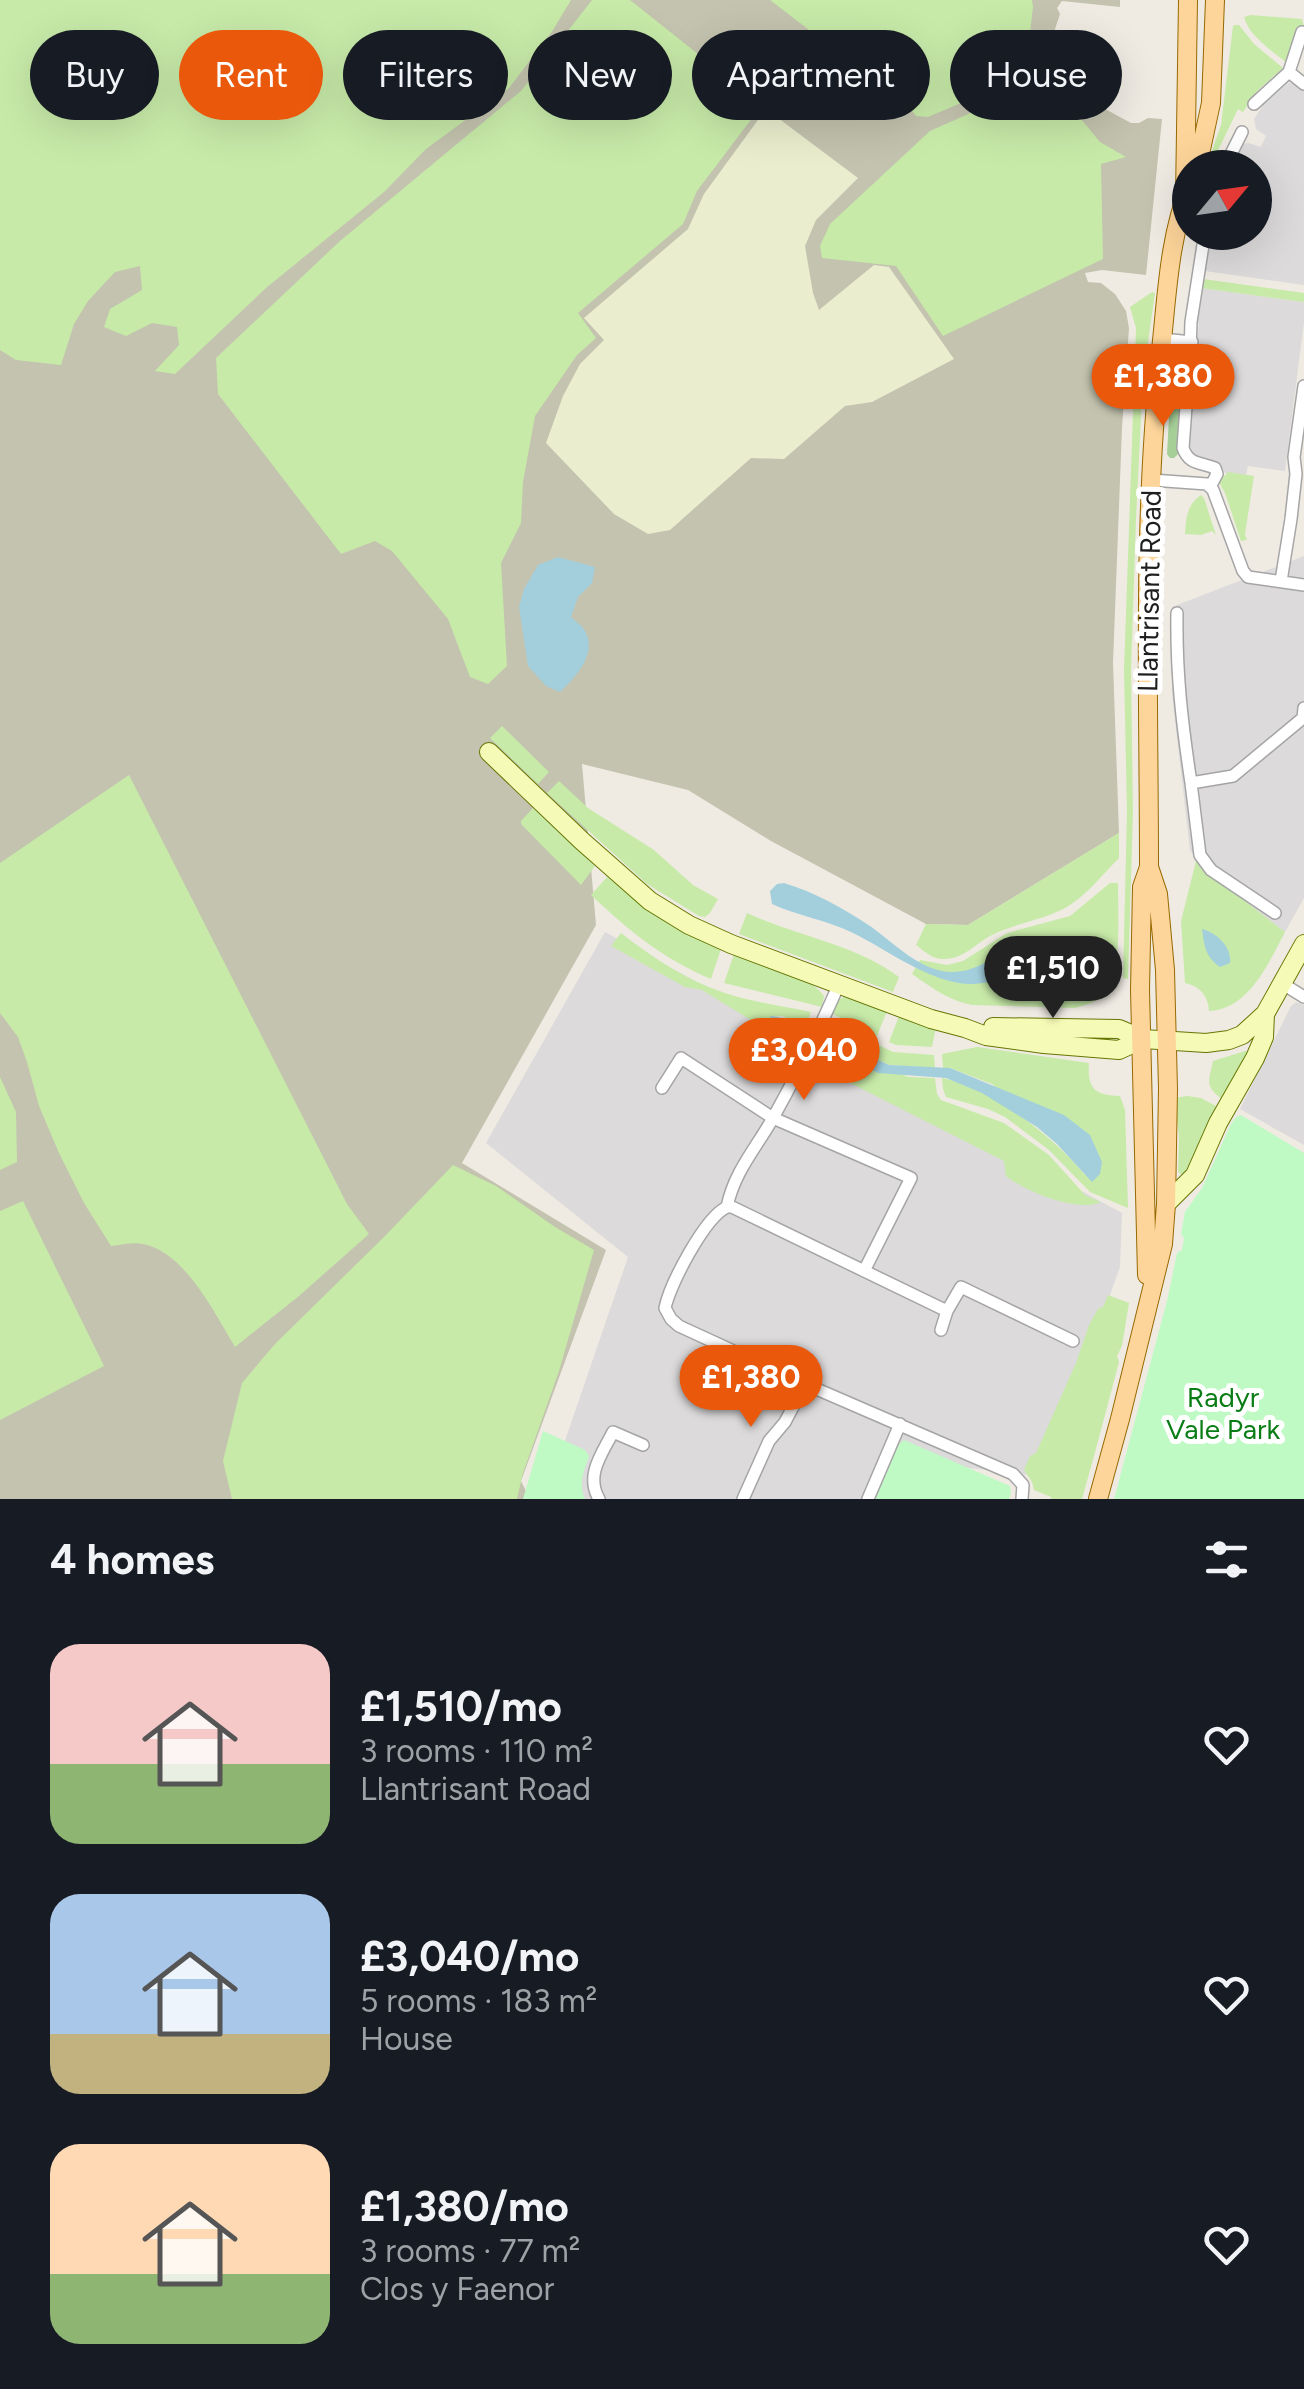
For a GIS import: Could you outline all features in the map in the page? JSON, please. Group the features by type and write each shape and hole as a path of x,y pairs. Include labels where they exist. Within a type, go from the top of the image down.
{"main road":[{"name":"Llantrisant Road","path":"1188,0 1188,150"},
{"path":"1201,150 1211,103 1215,0"},
{"name":"Llantrisant Road","path":"1098,1499 1163,1244 1166,1204 1165,970 1158,894 1150,867 1146,622 1152,480 1172,250"},
{"name":"Llantrisant Road","path":"1147,1302 1140,990 1142,887 1150,867"}],"street":[{"path":"1254,104 1289,72 1302,32"},
{"path":"1289,72 1304,84"},
{"path":"1233,150 1242,132"},
{"path":"1202,250 1191,322 1183,448 1192,462 1214,468 1218,474 1210,487"},
{"path":"1162,340 1190,353"},
{"path":"1280,580 1291,519 1294,457 1304,386"},
{"path":"1152,480 1203,483 1210,487 1243,572 1248,577 1304,585"},
{"path":"1177,612 1178,700 1200,854 1211,870 1275,913"},
{"path":"1191,782 1233,776 1302,718 1304,708"},
{"path":"489,752 650,901 689,924 931,1019 965,1028 1120,1029 1142,1039 1206,1043 1229,1040 1242,1035 1265,1014 1304,944"},
{"path":"727,1207 731,1186 773,1118 839,984"},
{"path":"1283,984 1304,997"},
{"path":"1166,1204 1195,1175 1264,1036 1265,1014"},
{"path":"662,1088 681,1058 773,1118 911,1178 864,1270"},
{"path":"947,1311 732,1207 713,1216 674,1280 665,1308 679,1326 1013,1474 1023,1485 1022,1499"},
{"path":"941,1330 961,1287 1073,1341"},
{"path":"743,1499 769,1442 786,1422 805,1384"},
{"path":"868,1499 900,1424"},
{"path":"599,1499 593,1488 594,1471 613,1432 644,1445"}],"shaded area":[{"path":"0,0 1120,0 1120,7 1062,1 1057,8 1060,14 1055,30 950,30 950,120 1122,118 1139,123 1148,118 1162,119 1146,275 1102,270 1085,273 1088,282 1101,283 1115,294 1126,311 1129,328 1113,663 1119,833 968,925 926,924 771,841 688,790 582,764 596,925 462,1163 606,1250 521,1481 530,1499 0,1499"},
{"path":"1289,83 1304,90 1304,285 1205,271 1209,250 1272,250 1272,150 1240,150 1248,143 1261,147 1266,136 1256,129 1254,119 1266,101"},
{"path":"758,120 781,120 858,178 816,220 805,246 819,310 874,265 889,267 954,359 872,402 845,406 784,459 751,458 670,530 648,534 614,514 546,443 580,364 604,340 584,318 688,229 704,194"},
{"path":"1201,288 1304,302 1285,471 1248,466 1246,475 1225,473 1219,464 1197,460 1188,448"},
{"path":"1304,556 1304,898 1285,932 1203,869 1190,850 1172,694 1172,607"},
{"path":"605,932 1122,1213 1120,1267 1045,1477 936,1464 907,1499 545,1499 628,1257 486,1143"},
{"path":"1296,1002 1304,1005 1304,1145 1240,1109"}],"green space":[{"path":"0,0 571,0 553,30 528,30 528,63 508,89 508,30 343,30 343,120 465,120 426,149 384,192 266,288 175,374 155,371 179,345 177,327 152,323 126,336 104,327 110,309 142,290 140,266 115,272 88,301 74,324 61,365 16,360 0,350"},
{"path":"592,0 630,0 668,30 569,30"},
{"path":"770,0 1032,0 1033,7 1030,30 950,30 950,108 930,116 930,30 809,30"},
{"path":"1244,17 1302,19 1304,26 1298,26 1287,63 1251,30"},
{"path":"1239,25 1254,44 1283,68 1258,90 1243,112 1238,109 1218,150 1212,150 1221,125 1233,26"},
{"path":"672,33 692,49 692,120 751,120 697,191 683,224 578,313 596,338 577,355 535,416 523,482 521,523 501,563 507,666 488,684 470,677 448,619 392,551 375,541 341,554 218,394 216,358 340,241 486,120 508,120 508,102 528,82 528,120 672,120"},
{"path":"955,120 1082,120 1100,142 1126,157 1101,164 1103,259 943,336 896,266 822,258 820,246 830,224 930,131"},
{"path":"1203,279 1304,293 1304,302 1201,288"},
{"path":"1155,293 1143,377 1136,519 1128,979 1123,978 1127,812 1124,670 1136,328 1130,307"},
{"path":"1185,352 1178,454 1170,458 1167,454 1172,362 1176,354"},
{"path":"1228,472 1254,476 1247,540 1241,541 1219,482"},
{"path":"1201,495 1216,535 1212,531 1185,534 1188,512"},
{"path":"502,726 549,772 538,784 490,738"},
{"path":"129,775 347,1204 369,1234 235,1347 197,1286 172,1259 143,1244 111,1246 59,1153 39,1106 18,1037 0,1013 0,863"},
{"path":"559,781 588,808 654,850 693,885 718,899 710,913 699,916 647,884 547,793"},
{"path":"533,808 595,866 581,885 521,824"},
{"path":"1119,833 1119,858 1067,907 1001,931 950,959 935,958 916,945 926,924 968,925"},
{"path":"1196,861 1285,932 1246,993 1223,1009 1209,1011 1202,992 1185,983 1181,921"},
{"path":"607,877 661,917 721,949 711,979 647,943 591,895"},
{"path":"1110,883 1118,883 1116,968 1110,989 1094,1001 1075,1008 972,1005 948,997 912,974 920,960 947,965 963,961 1007,933 1070,916"},
{"path":"747,913 864,956 899,977 893,992 739,934"},
{"path":"621,933 670,968 711,988 811,1012 806,1026 782,1016 770,1017 778,1028 800,1038 795,1047 702,990 685,987 611,946"},
{"path":"734,954 806,980 824,996 822,1007 724,983"},
{"path":"846,996 887,1011 877,1036 831,1013 838,1000"},
{"path":"899,1016 936,1027 932,1047 889,1042"},
{"path":"836,1024 893,1052 934,1055 935,1068 889,1065 829,1037"},
{"path":"824,1047 909,1077 935,1078 941,1100 1004,1123 1049,1155 1086,1196 1101,1202 1066,1203 1015,1182 1006,1176 1004,1161 815,1065"},
{"path":"977,1047 1089,1063 1089,1079 1094,1089 1120,1096 1125,1110 1128,1208 1090,1192 1049,1150 1005,1117 946,1097 942,1078 981,1091 1040,1131 1085,1175 1100,1174 992,1084 943,1068 942,1054"},
{"path":"1249,1052 1222,1099 1209,1083 1213,1061"},
{"path":"0,1077 16,1112 17,1162 0,1170"},
{"path":"1187,1096 1218,1107 1182,1175 1178,1172 1174,1098"},
{"name":"Radyr Vale Park","path":"1241,1115 1304,1153 1304,1499 1114,1499 1177,1253 1182,1250 1185,1212 1202,1188 1231,1124"},
{"path":"453,1165 496,1186 594,1250 517,1499 232,1499 223,1461 242,1383 275,1344"},
{"path":"23,1201 104,1366 0,1420 0,1211"},
{"path":"1108,1295 1129,1303 1119,1362 1087,1482 1082,1499 1051,1499 1034,1490 1024,1470 1030,1456 1036,1453 1089,1325"},
{"path":"543,1431 585,1450 589,1456 582,1483 585,1499 523,1499"},
{"path":"904,1440 1010,1486 1009,1499 875,1499"}],"water":[{"path":"558,557 595,567 592,583 578,597 571,617 588,637 587,654 579,671 560,692 546,686 528,666 519,607 538,565"},
{"path":"784,883 837,906 918,961 941,971 969,970 1032,938 1067,938 1073,947 1065,959 1044,969 985,983 959,983 928,973 843,929 772,904 770,891"},
{"path":"1202,929 1222,941 1230,963 1220,967 1211,959"},
{"path":"771,1016 790,1019 889,1065 950,1068 1064,1115 1090,1135 1102,1162 1100,1174 1092,1182 1037,1127 982,1093 946,1078 878,1073 778,1028 769,1020"}]}
